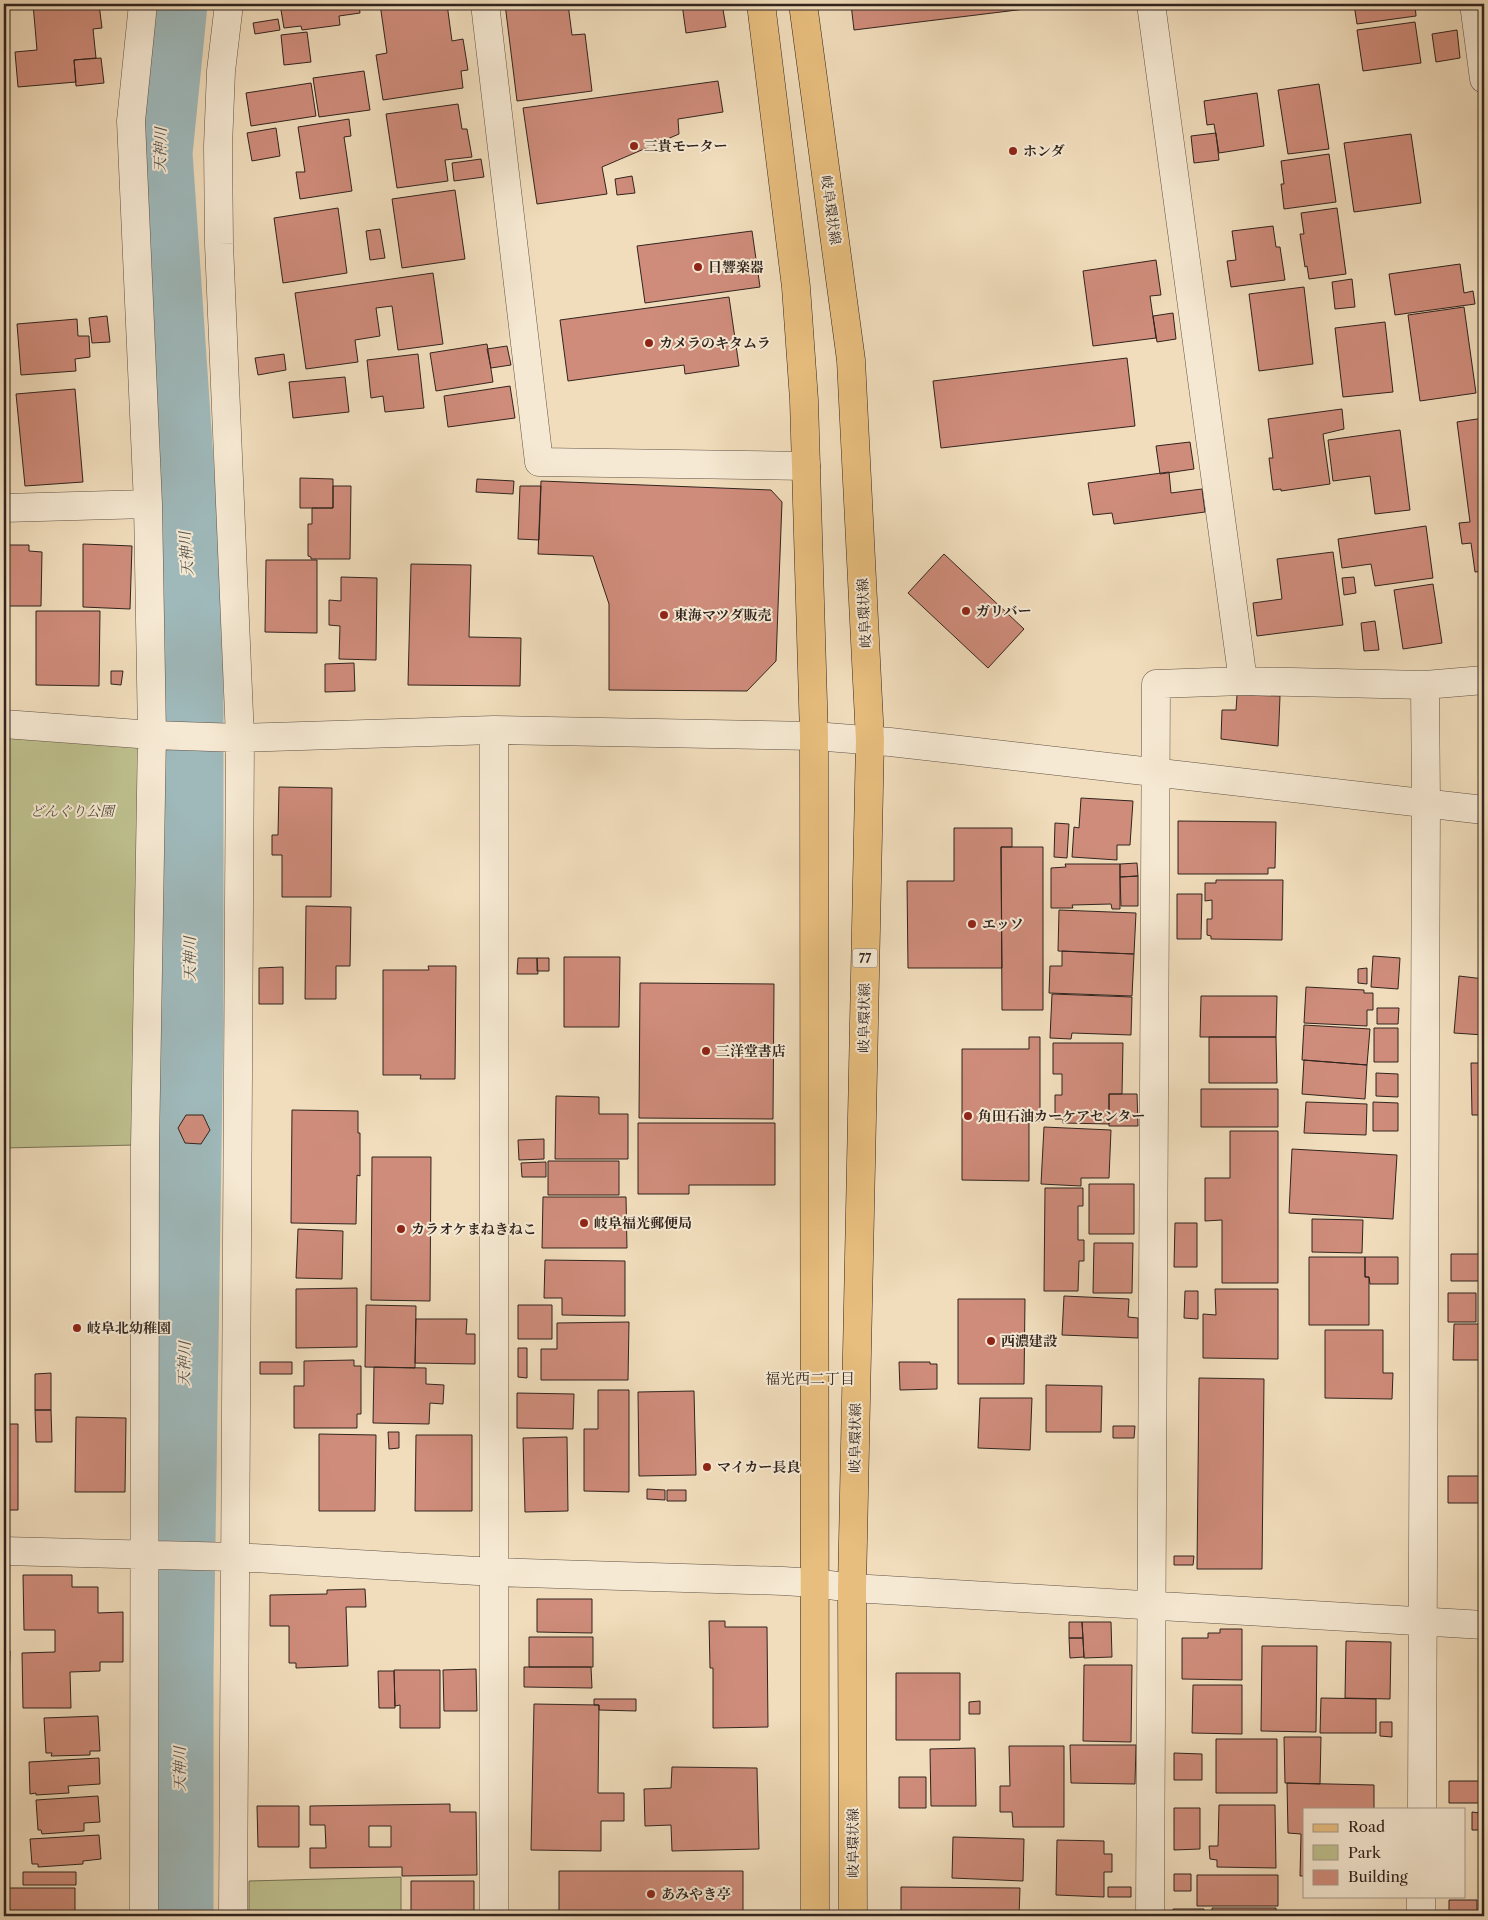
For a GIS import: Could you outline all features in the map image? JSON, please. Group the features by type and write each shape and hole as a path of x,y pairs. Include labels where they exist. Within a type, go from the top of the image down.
{"main road":[{"path":"761,4 796,287 804,400 814,736 815,1916"},
{"name":"岐阜環状線","path":"803,4 851,360 870,740 852,1588 853,1916"}],"street":[{"path":"143,4 131,121 148,504 152,735 145,1157 151,1555 144,1916"},
{"path":"229,4 221,70 218,146 219,244 240,738 228,1557 233,1916"},
{"path":"485,4 540,462 806,466"},
{"path":"1151,4 1243,681"},
{"path":"1474,4 1484,79"},
{"path":"4,508 148,504"},
{"path":"1150,1916 1156,684 1243,681 1425,685 1484,680"},
{"path":"1422,1808 1425,685"},
{"path":"4,724 152,735 240,738 494,730 814,736 870,740 1484,810"},
{"path":"494,730 494,1916"},
{"path":"4,1551 228,1557 495,1572 814,1582 852,1588 1484,1625"},
{"path":"1421,1898 1421,1916"}],"green space":[{"name":"どんぐり公園","path":"4,736 143,746 135,1145 4,1148"},
{"path":"401,1877 401,1916 249,1916 249,1881"}],"water":[{"path":"4,1009 8,1009 6,1084 4,1084"}],"building":[{"path":"33,4 99,4 102,28 93,29 96,58 74,60 76,82 18,87 15,52 37,50"},
{"path":"280,4 359,4 360,13 339,16 340,25 302,30 301,26 284,28"},
{"path":"380,4 447,4 452,41 463,39 468,70 461,71 463,88 383,100 376,55 387,53"},
{"path":"505,4 568,4 572,35 585,34 592,91 517,101"},
{"path":"682,4 722,4 726,27 686,33"},
{"path":"851,4 1066,4 854,30"},
{"path":"1354,4 1415,4 1416,16 1357,24"},
{"path":"278,19 280,30 255,34 253,23"},
{"path":"1415,22 1421,63 1363,71 1357,30"},
{"path":"1457,30 1460,58 1436,62 1432,34"},
{"path":"307,32 311,62 284,65 281,35"},
{"path":"101,58 104,83 76,86 74,60"},
{"path":"364,71 370,110 319,117 313,78"},
{"path":"718,81 723,112 678,119 679,134 602,167 607,194 537,204 523,108"},
{"path":"311,83 316,116 251,126 246,93"},
{"path":"1319,84 1329,149 1288,154 1278,90"},
{"path":"1257,93 1264,146 1219,153 1214,124 1207,125 1204,101"},
{"path":"458,104 462,129 467,129 472,157 445,160 448,181 397,188 386,114"},
{"path":"349,119 351,136 344,137 352,191 300,199 296,172 305,172 298,127"},
{"path":"276,128 280,156 252,161 247,133"},
{"path":"1216,133 1219,160 1194,163 1191,136"},
{"path":"1411,134 1421,203 1354,212 1344,143"},
{"path":"1329,154 1336,202 1284,209 1281,184 1284,184 1281,161"},
{"path":"481,159 484,177 454,181 452,163"},
{"path":"632,176 635,193 617,195 615,179"},
{"path":"455,190 465,259 402,268 392,199"},
{"path":"338,208 347,273 283,283 274,218"},
{"path":"1337,208 1346,274 1309,279 1307,266 1305,267 1300,234 1304,234 1301,213"},
{"path":"1273,226 1276,247 1280,247 1285,280 1231,287 1227,261 1236,260 1232,231"},
{"path":"380,229 385,258 370,260 366,231"},
{"name":"日響楽器","path":"752,231 760,287 645,303 637,246"},
{"path":"1156,260 1161,295 1150,296 1156,338 1093,346 1083,271"},
{"path":"1460,264 1464,293 1473,291 1475,304 1395,315 1389,274"},
{"path":"433,273 443,344 398,350 392,306 376,308 380,336 355,340 358,362 306,369 295,293"},
{"path":"1352,279 1355,307 1335,309 1332,282"},
{"path":"1304,287 1313,364 1259,371 1249,294"},
{"name":"カメラのキタムラ","path":"729,297 739,366 685,374 684,365 568,381 560,320"},
{"path":"1464,307 1476,393 1420,401 1408,315"},
{"path":"1173,313 1176,339 1157,342 1153,316"},
{"path":"107,316 110,342 92,343 89,318"},
{"path":"77,319 78,336 89,336 90,357 75,359 76,371 21,375 17,324"},
{"path":"1385,322 1393,392 1343,397 1335,328"},
{"path":"487,344 493,382 436,391 430,353"},
{"path":"507,346 511,365 491,368 487,349"},
{"path":"284,354 286,370 258,375 255,358"},
{"path":"418,354 424,408 385,412 383,396 371,398 367,360"},
{"path":"1127,358 1135,426 941,448 933,381"},
{"path":"345,377 349,412 293,418 289,382"},
{"path":"510,386 515,418 448,427 444,396"},
{"path":"75,389 83,482 25,486 16,394"},
{"path":"1342,409 1344,429 1323,434 1330,484 1281,491 1281,489 1273,490 1269,458 1273,458 1268,419"},
{"path":"1484,418 1484,571 1475,572 1471,543 1462,544 1459,523 1470,522 1457,422"},
{"path":"1400,430 1410,510 1375,514 1370,476 1333,481 1328,440"},
{"path":"1190,442 1194,469 1160,474 1156,446"},
{"path":"1169,472 1171,493 1202,489 1205,512 1114,524 1112,513 1093,515 1088,483"},
{"path":"300,478 333,479 333,508 300,508"},
{"path":"477,479 514,481 513,494 476,492"},
{"name":"東海マツダ販売","path":"541,481 771,490 782,502 776,661 747,691 609,690 609,604 593,556 538,554"},
{"path":"333,486 351,486 350,559 311,559 308,556 308,524 312,524 312,508 333,508"},
{"path":"520,486 541,486 539,540 518,539"},
{"path":"1426,526 1433,578 1375,586 1371,564 1342,568 1338,539"},
{"path":"83,544 132,546 130,609 83,607"},
{"path":"4,545 29,545 29,551 42,552 41,606 4,606"},
{"path":"1333,552 1343,625 1257,636 1253,603 1282,599 1277,559"},
{"name":"ガリバー","path":"944,554 1024,629 988,668 908,593"},
{"path":"266,560 317,560 317,633 265,632"},
{"path":"411,564 471,565 469,637 521,638 520,686 408,685"},
{"path":"341,577 377,578 376,660 339,659 340,626 329,625 329,600 341,601"},
{"path":"1354,577 1356,593 1344,595 1342,578"},
{"path":"1433,584 1442,643 1403,649 1394,590"},
{"path":"36,611 100,611 99,686 36,685"},
{"path":"1375,621 1379,650 1364,651 1361,623"},
{"path":"354,663 355,691 325,692 325,664"},
{"path":"111,671 123,671 121,685 111,684"},
{"path":"1237,695 1280,696 1278,746 1221,739 1222,710 1236,710"},
{"path":"279,787 332,788 331,897 282,897 282,855 272,855 272,835 278,835"},
{"path":"1081,798 1133,801 1130,845 1117,845 1117,860 1072,857 1074,827 1079,828"},
{"path":"1178,821 1276,822 1275,868 1268,868 1268,874 1178,874"},
{"path":"1055,823 1069,824 1067,858 1054,857"},
{"path":"954,828 1012,828 1012,847 1001,847 1002,968 908,968 907,881 954,881"},
{"path":"1001,847 1043,847 1043,1010 1002,1010"},
{"path":"1137,863 1138,876 1120,877 1120,864"},
{"path":"1065,864 1120,864 1120,909 1112,909 1111,904 1072,905 1073,908 1051,908 1051,868 1066,867"},
{"path":"1138,876 1138,906 1121,906 1120,877"},
{"path":"1216,880 1283,880 1282,940 1211,939 1211,936 1207,935 1207,919 1212,919 1212,900 1205,901 1205,883 1216,883"},
{"path":"1177,894 1202,894 1201,939 1177,939"},
{"path":"306,906 351,907 350,966 336,966 336,999 305,999"},
{"path":"1059,910 1136,913 1134,954 1058,951"},
{"path":"1062,951 1134,954 1132,996 1049,993 1050,966 1062,966"},
{"path":"1373,956 1400,958 1398,989 1371,987"},
{"path":"564,957 620,957 619,1027 564,1027"},
{"path":"518,958 537,958 538,974 517,974"},
{"path":"537,958 549,958 549,971 537,971"},
{"path":"428,966 456,966 455,1079 420,1079 421,1075 383,1075 383,970 429,970"},
{"path":"283,967 283,1004 259,1004 259,968"},
{"path":"1367,968 1367,984 1358,983 1358,969"},
{"path":"1459,976 1484,979 1484,1035 1454,1033"},
{"name":"三洋堂書店","path":"640,983 774,984 773,1119 639,1118"},
{"path":"1306,987 1364,990 1364,993 1373,993 1373,1010 1367,1010 1367,1026 1304,1023"},
{"path":"1052,994 1132,997 1131,1035 1072,1033 1071,1039 1050,1038"},
{"path":"1201,996 1277,996 1276,1037 1200,1037"},
{"path":"1377,1008 1399,1008 1398,1024 1377,1024"},
{"path":"1304,1025 1370,1029 1367,1065 1302,1060"},
{"path":"1374,1028 1398,1028 1398,1062 1374,1062"},
{"path":"1029,1037 1040,1037 1040,1121 1029,1121 1029,1181 962,1180 962,1049 1029,1049"},
{"path":"1209,1037 1276,1037 1277,1083 1209,1083"},
{"path":"1053,1043 1123,1043 1122,1094 1109,1094 1109,1124 1063,1123 1063,1119 1055,1119 1055,1095 1062,1095 1062,1074 1053,1074"},
{"path":"1304,1060 1367,1065 1365,1099 1302,1094"},
{"path":"1471,1063 1484,1063 1484,1115 1472,1115"},
{"path":"1376,1073 1398,1074 1398,1097 1376,1096"},
{"path":"1201,1089 1278,1089 1278,1127 1201,1127"},
{"path":"1109,1094 1137,1094 1138,1126 1109,1126"},
{"path":"556,1096 599,1097 599,1114 628,1114 628,1159 555,1159"},
{"path":"1306,1102 1367,1104 1366,1135 1304,1133"},
{"path":"1373,1102 1398,1103 1398,1131 1373,1131"},
{"path":"292,1110 358,1111 360,1176 357,1175 356,1224 291,1223"},
{"path":"186,1115 203,1115 210,1130 201,1144 185,1143 178,1128"},
{"path":"638,1123 775,1123 775,1185 689,1185 689,1194 638,1194"},
{"path":"1044,1127 1111,1130 1109,1178 1081,1178 1081,1186 1041,1184"},
{"path":"1230,1131 1278,1131 1278,1283 1222,1283 1222,1220 1205,1221 1205,1178 1230,1178"},
{"path":"544,1139 544,1159 519,1160 518,1140"},
{"path":"1292,1149 1397,1155 1393,1219 1289,1213"},
{"name":"カラオケまねきねこ","path":"372,1157 431,1157 430,1301 371,1300"},
{"path":"548,1161 619,1161 619,1195 548,1195"},
{"path":"546,1162 546,1177 522,1177 521,1163"},
{"path":"1089,1184 1134,1184 1134,1234 1089,1234"},
{"path":"1045,1188 1083,1188 1083,1206 1078,1206 1078,1240 1084,1240 1084,1261 1079,1261 1078,1291 1044,1291"},
{"name":"岐阜福光郵便局","path":"543,1197 626,1197 627,1248 542,1248"},
{"path":"1484,1202 1484,1233 1483,1233"},
{"path":"1312,1219 1363,1220 1362,1253 1312,1252"},
{"path":"1175,1223 1197,1223 1197,1267 1174,1267"},
{"path":"298,1229 343,1231 342,1279 296,1278"},
{"path":"1094,1243 1133,1243 1132,1293 1093,1293"},
{"path":"1451,1254 1484,1254 1484,1281 1451,1281"},
{"path":"1309,1257 1365,1257 1365,1277 1369,1277 1369,1325 1309,1325"},
{"path":"1365,1257 1398,1257 1398,1284 1370,1284 1369,1277 1365,1277"},
{"path":"545,1260 625,1261 625,1316 562,1315 562,1298 544,1298"},
{"path":"357,1288 357,1347 296,1348 296,1289"},
{"path":"1215,1289 1278,1289 1278,1359 1203,1358 1203,1314 1216,1315"},
{"path":"1185,1291 1198,1291 1198,1319 1184,1318"},
{"path":"1448,1293 1476,1293 1476,1322 1448,1322"},
{"path":"1064,1296 1129,1299 1128,1317 1138,1318 1138,1338 1062,1335"},
{"name":"西濃建設","path":"958,1299 1025,1299 1024,1384 958,1384"},
{"path":"366,1305 416,1306 415,1368 365,1367"},
{"path":"518,1305 552,1305 552,1339 518,1339"},
{"path":"416,1319 467,1319 466,1334 475,1334 475,1364 415,1363"},
{"path":"629,1322 628,1380 541,1380 541,1349 557,1349 557,1323"},
{"path":"1454,1324 1484,1324 1484,1360 1453,1360"},
{"path":"1325,1330 1383,1330 1383,1373 1393,1373 1392,1399 1325,1398"},
{"path":"518,1348 527,1348 527,1378 518,1377"},
{"path":"354,1360 354,1366 361,1366 361,1414 357,1414 357,1428 294,1428 294,1386 304,1386 304,1361"},
{"path":"260,1362 292,1362 292,1374 260,1374"},
{"path":"899,1362 930,1362 930,1364 937,1364 937,1389 900,1390"},
{"path":"374,1367 426,1368 426,1384 444,1385 443,1404 430,1403 429,1424 373,1423"},
{"path":"51,1373 51,1410 35,1410 35,1374"},
{"path":"1199,1378 1264,1379 1262,1569 1197,1569"},
{"path":"1046,1385 1102,1386 1101,1432 1046,1432"},
{"path":"598,1390 629,1390 629,1492 584,1491 584,1429 598,1429"},
{"path":"694,1391 696,1475 639,1476 638,1392"},
{"path":"517,1393 574,1394 573,1429 517,1428"},
{"path":"980,1398 1032,1398 1030,1450 978,1448"},
{"path":"35,1410 51,1410 52,1442 36,1442"},
{"path":"76,1417 126,1418 125,1492 75,1492"},
{"path":"4,1424 18,1424 18,1510 4,1510"},
{"path":"1113,1426 1135,1426 1134,1438 1113,1438"},
{"path":"388,1432 399,1432 399,1448 389,1449"},
{"path":"319,1434 376,1435 375,1511 319,1511"},
{"path":"416,1435 472,1435 472,1511 415,1511"},
{"path":"567,1437 568,1511 525,1512 523,1438"},
{"path":"1448,1476 1479,1476 1479,1503 1448,1503"},
{"path":"647,1489 665,1490 665,1500 647,1499"},
{"path":"667,1490 686,1490 686,1501 667,1501"},
{"path":"1482,1543 1484,1543 1484,1577 1481,1577"},
{"path":"1174,1556 1194,1556 1193,1565 1174,1565"},
{"path":"23,1575 72,1575 72,1587 98,1587 98,1613 123,1612 123,1662 100,1662 100,1671 70,1672 71,1708 23,1708 22,1653 55,1652 55,1630 24,1630"},
{"path":"4,1581 6,1581 7,1624 4,1624"},
{"path":"365,1589 366,1607 346,1607 348,1666 296,1668 296,1663 289,1663 289,1626 270,1626 270,1595 327,1594 327,1590"},
{"path":"537,1599 592,1599 592,1633 537,1632"},
{"path":"709,1621 725,1621 725,1627 767,1627 768,1727 713,1728 713,1668 710,1668"},
{"path":"1069,1622 1082,1622 1083,1638 1069,1638"},
{"path":"1082,1622 1111,1622 1112,1657 1084,1658"},
{"path":"1220,1629 1242,1629 1242,1680 1182,1679 1182,1638 1208,1638 1208,1633 1220,1633"},
{"path":"529,1637 593,1637 593,1667 529,1667"},
{"path":"1069,1638 1083,1638 1084,1657 1070,1658"},
{"path":"1346,1641 1391,1642 1390,1699 1345,1698"},
{"path":"1262,1646 1317,1646 1316,1732 1261,1731"},
{"path":"4,1651 10,1651 9,1685 6,1685 6,1705 4,1705"},
{"path":"1084,1665 1132,1665 1131,1742 1083,1741"},
{"path":"524,1667 591,1667 592,1688 524,1687"},
{"path":"476,1669 477,1711 444,1711 443,1670"},
{"path":"394,1670 440,1670 440,1728 400,1728 400,1705 395,1706"},
{"path":"378,1671 394,1671 395,1708 379,1708"},
{"path":"896,1673 960,1673 960,1740 896,1740"},
{"path":"1193,1685 1242,1685 1242,1734 1192,1733"},
{"path":"1321,1698 1376,1699 1376,1733 1320,1733"},
{"path":"594,1699 636,1699 636,1711 599,1710 599,1705 594,1705"},
{"path":"980,1701 980,1714 969,1714 969,1702"},
{"path":"534,1704 599,1705 598,1793 624,1793 624,1821 601,1821 601,1851 531,1850"},
{"path":"98,1716 100,1751 90,1751 90,1755 51,1756 52,1753 46,1753 44,1718"},
{"path":"1380,1722 1392,1722 1392,1737 1380,1736"},
{"path":"4,1732 6,1779 4,1779"},
{"path":"1284,1737 1321,1737 1320,1784 1285,1783"},
{"path":"1216,1739 1277,1739 1277,1793 1216,1793"},
{"path":"1070,1745 1136,1745 1135,1784 1071,1783"},
{"path":"1009,1746 1064,1746 1064,1827 1013,1827 1012,1812 1000,1812 1000,1786 1010,1786"},
{"path":"975,1748 976,1806 931,1806 930,1749"},
{"path":"1174,1753 1202,1754 1202,1780 1174,1780"},
{"path":"99,1758 100,1784 68,1786 69,1793 30,1794 29,1762"},
{"path":"672,1767 757,1768 759,1849 672,1851 671,1825 645,1826 644,1789 671,1788"},
{"path":"899,1777 926,1777 926,1808 899,1808"},
{"path":"1480,1779 1484,1779 1484,1830 1472,1830 1472,1812 1480,1813"},
{"path":"1449,1781 1480,1781 1480,1803 1449,1803"},
{"path":"1287,1783 1374,1785 1374,1808 1303,1808 1303,1876 1300,1876 1301,1834 1288,1833"},
{"path":"98,1796 100,1822 84,1823 84,1831 42,1834 41,1830 38,1830 36,1800"},
{"path":"450,1804 450,1812 476,1812 477,1875 402,1876 402,1867 310,1868 310,1848 326,1848 325,1825 310,1825 310,1806","holes":["369,1826 391,1826 391,1847 369,1847"]},
{"path":"1219,1805 1275,1805 1276,1868 1217,1867 1217,1860 1210,1859 1209,1846 1218,1846"},
{"path":"257,1806 299,1806 299,1847 258,1847"},
{"path":"1174,1808 1200,1808 1200,1849 1174,1850"},
{"path":"99,1835 101,1859 83,1861 83,1864 38,1867 38,1864 32,1864 30,1839"},
{"path":"953,1837 1024,1839 1023,1881 952,1878"},
{"path":"1057,1840 1104,1841 1104,1854 1112,1854 1112,1872 1104,1872 1104,1897 1056,1895"},
{"name":"あみやき亭","path":"559,1871 743,1871 743,1916 559,1916"},
{"path":"23,1872 76,1872 76,1885 23,1885"},
{"path":"1174,1874 1191,1874 1191,1891 1174,1891"},
{"path":"1197,1875 1278,1875 1278,1906 1197,1906"},
{"path":"411,1881 474,1881 474,1916 411,1916"},
{"path":"901,1887 1020,1888 1019,1916 901,1916"},
{"path":"1108,1887 1131,1887 1131,1897 1108,1897"},
{"path":"4,1888 75,1888 75,1916 4,1916"},
{"path":"1449,1900 1477,1900 1477,1916 1449,1916"},
{"path":"1212,1908 1276,1908 1276,1916 1212,1916"},
{"path":"1173,1909 1204,1909 1204,1916 1173,1916"},
{"path":"1362,1914 1397,1914 1397,1916 1362,1916"}],"waterway":[{"name":"天神川","path":"173,4 158,153 189,606 189,1022 179,1669 179,1916"}],"place":[{"name":"三貴モーター","path":"634,146"},
{"name":"ホンダ","path":"1013,151"},
{"name":"日響楽器","path":"698,267"},
{"name":"カメラのキタムラ","path":"649,343"},
{"name":"ガリバー","path":"966,611"},
{"name":"東海マツダ販売","path":"664,615"},
{"name":"エッソ","path":"972,924"},
{"name":"三洋堂書店","path":"706,1051"},
{"name":"角田石油カーケアセンター","path":"968,1116"},
{"name":"岐阜福光郵便局","path":"584,1223"},
{"name":"カラオケまねきねこ","path":"401,1229"},
{"name":"岐阜北幼稚園","path":"77,1328"},
{"name":"西濃建設","path":"991,1341"},
{"name":"マイカー長良","path":"707,1467"},
{"name":"あみやき亭","path":"651,1894"}],"district":[{"name":"福光西二丁目","path":"810,1378"}]}
